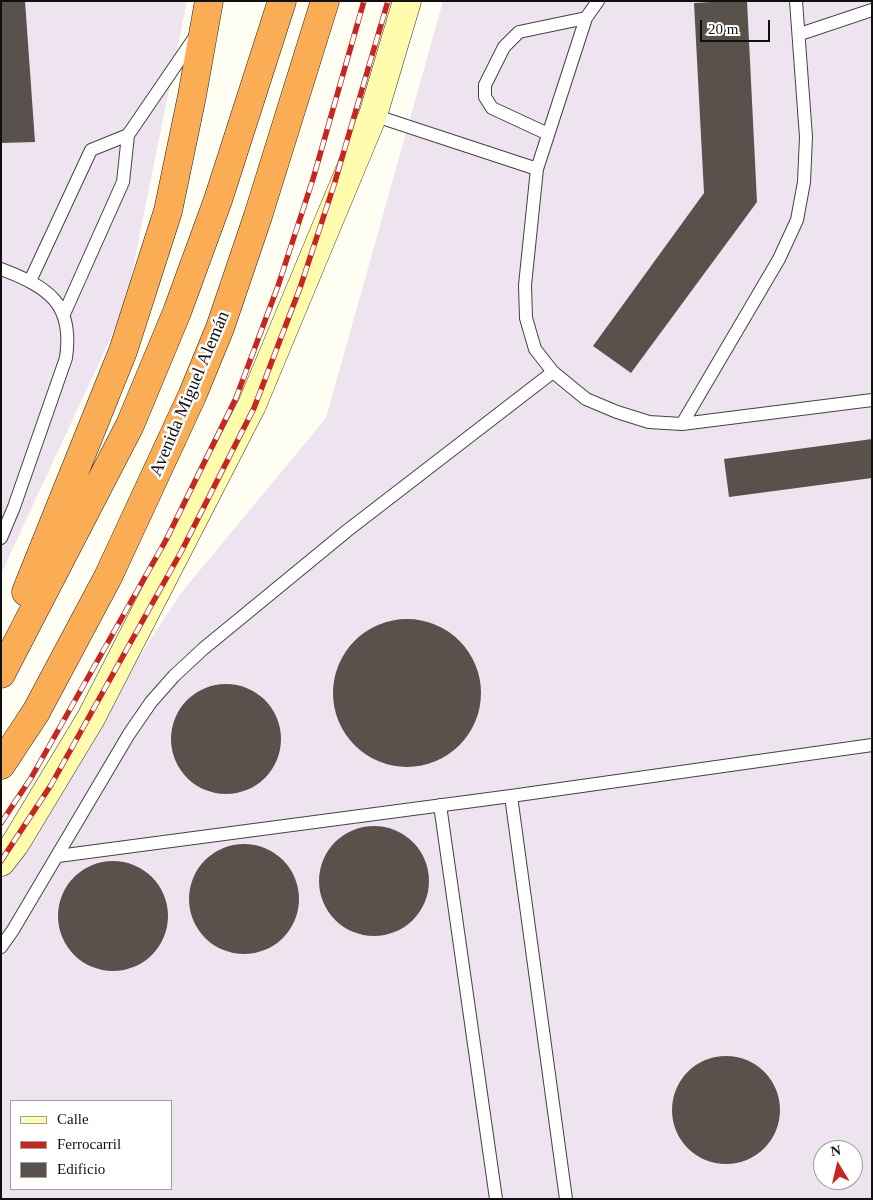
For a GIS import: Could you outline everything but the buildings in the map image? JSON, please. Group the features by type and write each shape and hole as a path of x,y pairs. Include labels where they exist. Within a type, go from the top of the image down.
{"highway":[{"path":"3,672 130,425 170,330 218,200 282,1"},
{"name":"Avenida Miguel Alemán","path":"1,765 36,712 103,586 192,396 220,328 258,216 326,1"},
{"path":"3,672 23,599 123,351 168,211 207,12"}],"street":[{"path":"1,862 91,718 223,464 271,362 373,115 408,1"}],"lane":[{"path":"598,1 586,18 537,169 525,285 526,318 535,349 553,372 586,399 617,412 649,422 682,424 872,400"},
{"path":"682,424 779,260 797,220 804,182 806,137 800,34 796,1"},
{"path":"800,34 872,10"},
{"path":"64,314 123,182 128,135 207,12"},
{"path":"548,134 492,108 485,97 485,85 504,47 519,32 586,18"},
{"path":"373,115 537,169"},
{"path":"30,281 91,150 128,135"},
{"path":"1,269 30,281 54,298 64,314 68,328 69,343 66,358 14,507 1,538"},
{"path":"1,947 58,856 129,734 151,702 174,676 203,649 348,530 553,372"},
{"path":"58,856 511,796 872,745"},
{"path":"511,796 566,1199"},
{"path":"440,805 496,1199"}],"shaded area":[{"path":"1,1 187,1 125,307 1,574"},
{"path":"443,1 872,1 872,1199 1,1199 1,868 181,593 326,418"}],"railway":[{"path":"1,823 31,778 166,540 236,398 278,286 313,179 364,1"},
{"path":"1,861 51,785 181,552 254,408 300,288 334,185 388,1"}]}
